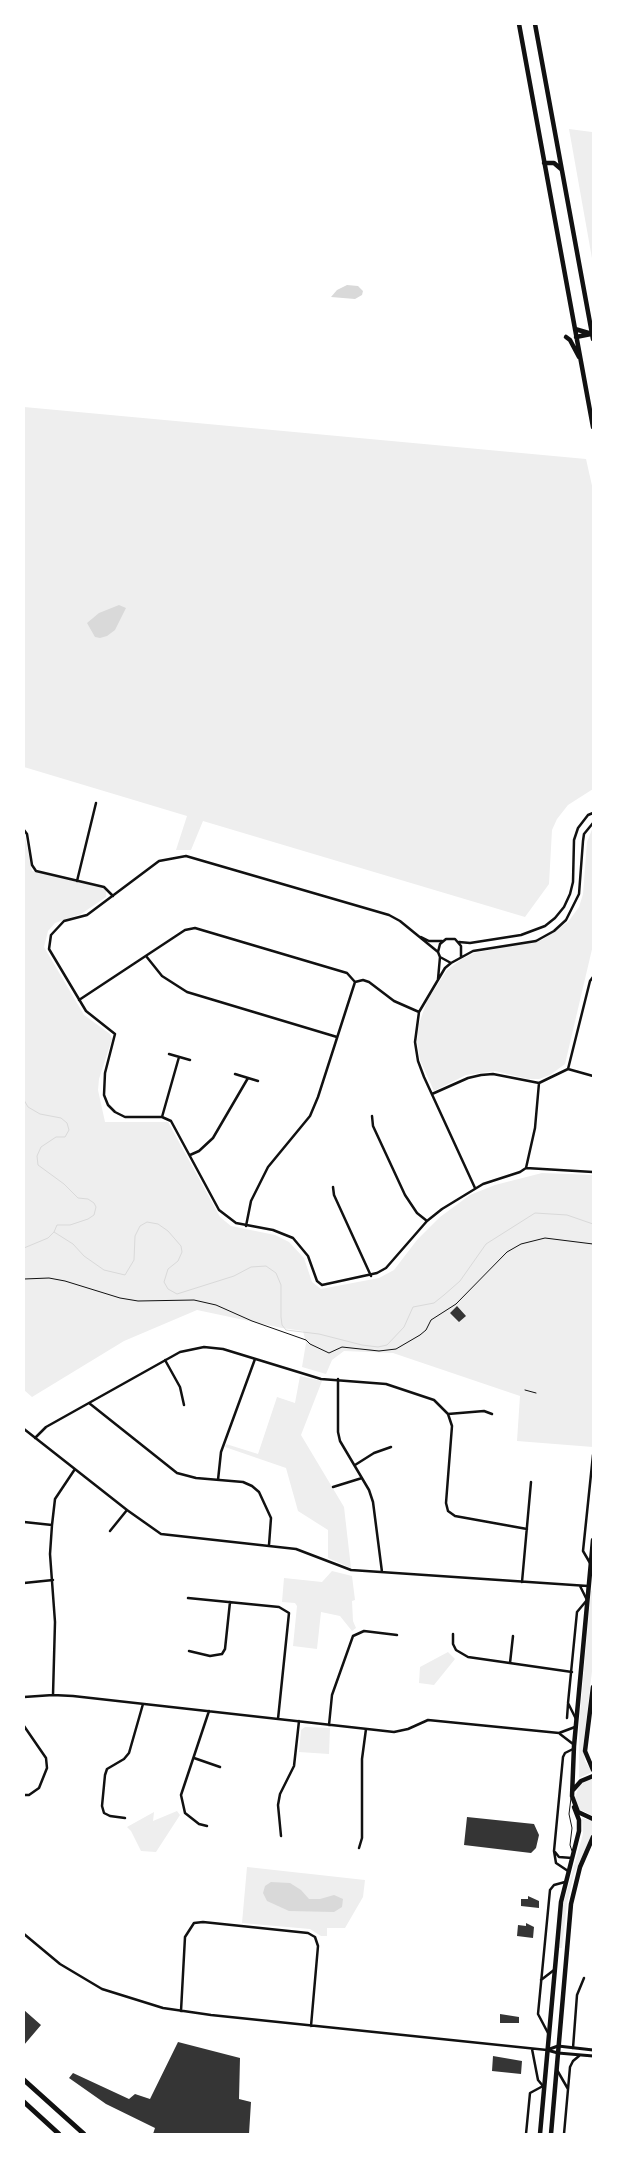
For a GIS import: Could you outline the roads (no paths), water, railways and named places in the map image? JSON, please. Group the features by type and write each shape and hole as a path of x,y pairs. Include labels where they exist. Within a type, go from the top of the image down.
{"highway":[{"path":"24,2080 84,2134"},
{"path":"24,2102 60,2134"}],"main road":[{"path":"519,24 593,427"},
{"path":"535,24 593,339"},
{"path":"544,164 554,163 562,170"},
{"path":"575,329 592,334"},
{"path":"576,337 592,334"},
{"path":"566,337 570,340 580,358"},
{"path":"540,2134 554,1970 565,1882 580,1824 572,1794 574,1747 587,1600 592,1586 593,1540"},
{"path":"593,1687 585,1751 593,1770"},
{"path":"572,1794 581,1781 593,1776"},
{"path":"574,1807 584,1817 593,1819"},
{"path":"551,2134 572,1899 580,1867 593,1837"}],"street":[{"path":"77,881 96,803"},
{"path":"417,935 429,941 443,941 451,938 459,942 470,943 521,934 544,926 555,918 570,894 573,882 574,840 578,828 593,813"},
{"path":"475,1188 418,1061 414,1042 419,1012 438,980 451,963 460,957 473,952 536,940 554,930 566,920 580,894 582,841 584,834 593,823"},
{"path":"24,830 27,834 32,865 36,871 104,887 113,896"},
{"path":"438,980 440,958 438,952 400,921 377,911 186,856 159,861 87,915 64,921 51,935 50,949 79,1000 89,1014 115,1034 104,1079 104,1095 108,1105 115,1112 125,1117 162,1117 171,1121 219,1210 227,1218 246,1226 274,1230 293,1238 308,1256 315,1278 319,1283 327,1284 371,1276 386,1268 427,1220 460,1196 475,1188 520,1172 526,1168 593,1172"},
{"path":"79,1000 185,930 195,928 347,973 355,982"},
{"path":"438,952 443,941"},
{"path":"459,942 462,950 460,957"},
{"path":"146,956 162,976 187,992 337,1037"},
{"path":"440,958 451,963"},
{"path":"568,1069 590,980 593,977"},
{"path":"355,982 362,980 369,982 394,1001 419,1012"},
{"path":"246,1226 251,1201 268,1166 310,1116 318,1097 355,982"},
{"path":"168,1054 190,1060"},
{"path":"162,1117 179,1057"},
{"path":"432,1094 468,1078 481,1075 493,1074 539,1084 568,1069 593,1076"},
{"path":"234,1074 258,1081"},
{"path":"190,1155 200,1151 213,1138 248,1078"},
{"path":"526,1168 535,1128 539,1084"},
{"path":"372,1116 373,1126 405,1195 417,1212 427,1220"},
{"path":"334,1187 334,1196 371,1276"},
{"path":"35,1438 46,1427 180,1352 204,1346 223,1348 321,1379 386,1384 434,1400 448,1414 452,1426 446,1503 448,1511 455,1516 527,1529"},
{"path":"218,1480 221,1452 254,1358"},
{"path":"165,1360 180,1387 184,1405"},
{"path":"338,1380 338,1432 340,1442 374,1502 382,1572"},
{"path":"89,1403 177,1472 196,1478 244,1482 252,1486 259,1492 271,1518 269,1545"},
{"path":"448,1414 484,1411 492,1414"},
{"path":"24,1429 154,1531 168,1536 296,1549 340,1568 592,1586"},
{"path":"355,1466 374,1453 391,1447"},
{"path":"591,1564 583,1551 593,1455"},
{"path":"53,1695 55,1622 50,1554 52,1525 55,1499 75,1469"},
{"path":"333,1487 362,1478"},
{"path":"522,1582 531,1482"},
{"path":"110,1531 127,1510"},
{"path":"24,1522 52,1525"},
{"path":"24,1583 53,1580"},
{"path":"567,1718 576,1612 587,1600 580,1586"},
{"path":"188,1598 279,1607 289,1613 278,1719"},
{"path":"189,1651 210,1656 222,1654 225,1649 230,1602"},
{"path":"329,1725 332,1695 353,1636 364,1631 397,1635"},
{"path":"453,1634 453,1644 461,1654 572,1672"},
{"path":"510,1663 513,1636"},
{"path":"24,1697 53,1695 401,1732 420,1722 435,1720 559,1733 569,1739 574,1747 564,1752 563,1756 554,1851 556,1863 568,1871"},
{"path":"568,1703 576,1720"},
{"path":"125,1818 110,1816 104,1813 102,1806 105,1775 106,1769 124,1759 129,1753 143,1704"},
{"path":"207,1826 192,1819 185,1813 181,1795 209,1712"},
{"path":"281,1836 278,1805 280,1794 294,1766 299,1721"},
{"path":"24,1726 46,1758 48,1768 39,1788 29,1795 24,1795"},
{"path":"559,1733 576,1727"},
{"path":"359,1848 362,1838 362,1759 366,1729"},
{"path":"194,1758 220,1766"},
{"path":"554,1851 559,1857 572,1856"},
{"path":"548,2032 538,2014 550,1890 554,1885 565,1882"},
{"path":"181,2011 185,1937 194,1923 203,1922 292,1931 313,1935 318,1946 311,2026"},
{"path":"24,1934 60,1964 102,1988 135,2001 181,2011 593,2056"},
{"path":"541,1980 554,1970"},
{"path":"573,2048 577,1995 584,1978"},
{"path":"547,2050 558,2046 593,2050"},
{"path":"526,2134 530,2093 543,2086 538,2080 532,2049"},
{"path":"564,2134 570,2064 580,2055"},
{"path":"556,2069 568,2089"}],"lane":[{"path":"572,1794 569,1814 572,1828 570,1845 572,1856"},
{"path":"588,1849 593,1845"}],"waterway":[{"path":"24,1100 28,1107 40,1114 61,1118 67,1123 69,1130 65,1137 56,1137 41,1147 37,1156 38,1165 64,1184 78,1198 88,1199 96,1207 94,1215 88,1219 70,1225 57,1225 54,1232 73,1244 84,1256 104,1270 125,1275 134,1260 135,1236 140,1226 147,1222 158,1224 168,1231 181,1246 182,1252 178,1261 168,1269 164,1282 168,1289 177,1294 234,1276 251,1267 266,1266 276,1273 281,1285 281,1317 282,1325 286,1330 319,1334 362,1345 378,1347 387,1345 404,1327 413,1307 434,1303 460,1281 486,1244 535,1213 567,1215 593,1224"},
{"path":"24,1248 48,1238 54,1232"}]}
